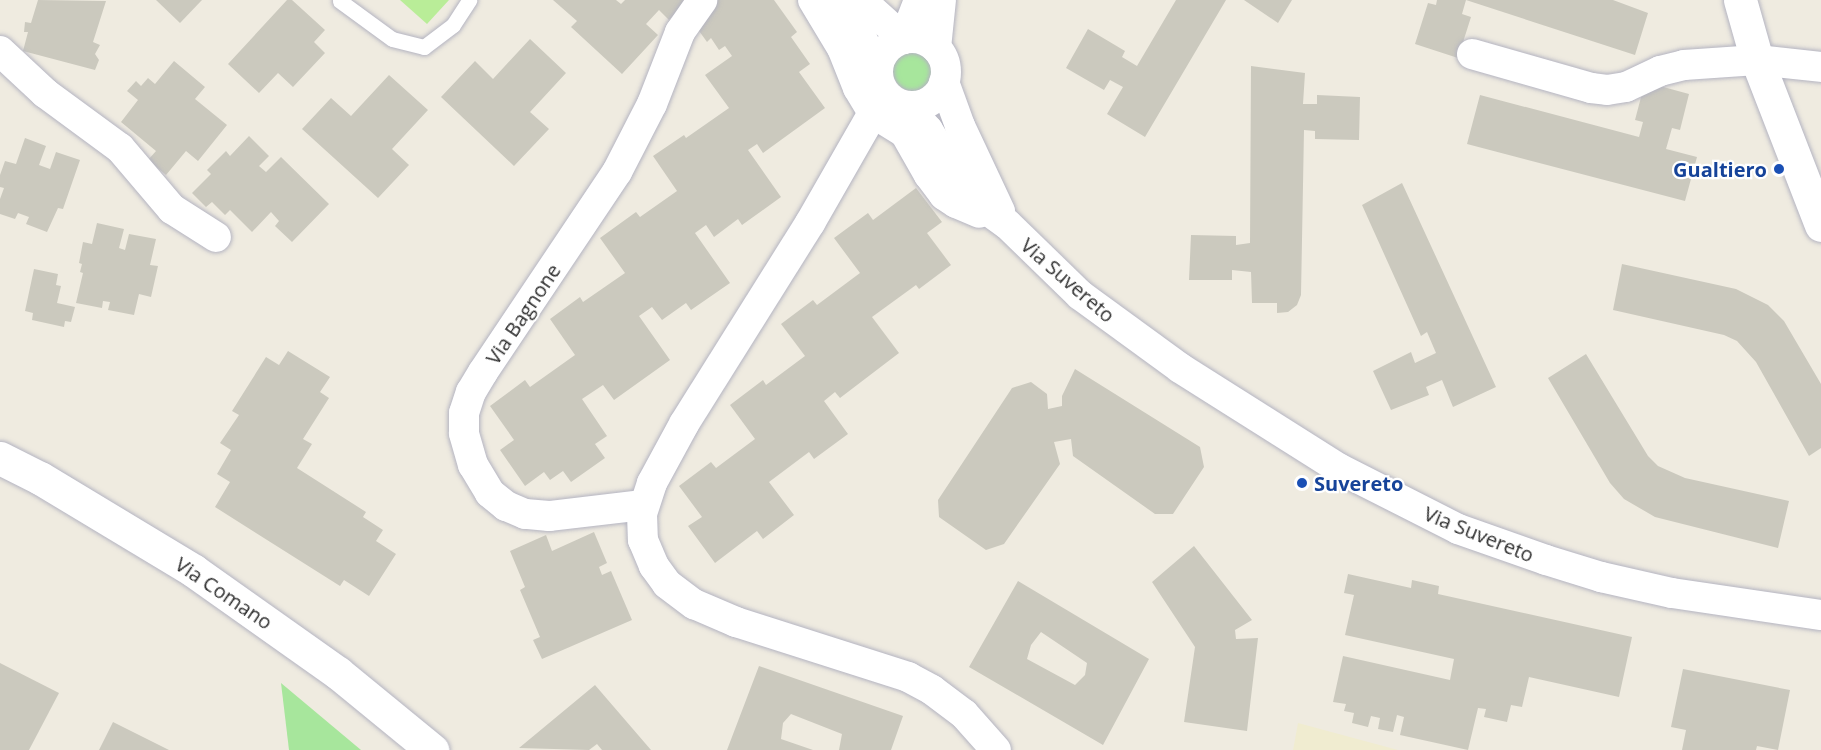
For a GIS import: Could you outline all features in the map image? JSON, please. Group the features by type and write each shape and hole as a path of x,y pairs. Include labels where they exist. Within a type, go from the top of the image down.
{"street":[{"name":"Via Bagnone","path":"643,505 549,516 525,514 506,506 490,493 473,465 464,434 464,413 471,393 483,372 622,163 652,104 681,32 702,0"},
{"path":"813,0 842,48 858,88 873,113 905,133 929,175 944,195 962,207 1007,224"},
{"path":"840,0 861,36 878,72 879,83 888,97 907,106 930,101 944,82 943,58 936,48 921,40 904,39 886,50 878,72"},
{"path":"861,0 904,39"},
{"path":"904,39 918,0"},
{"path":"936,48 941,0"},
{"path":"1740,0 1756,60 1821,225"},
{"path":"0,51 45,93 120,148 172,209 216,237"},
{"path":"1472,54 1591,88 1607,90 1635,84 1670,68 1756,60 1821,68"},
{"name":"Via Suvereto","path":"944,82 960,126 1007,224"},
{"name":"Via Suvereto","path":"907,106 928,130 956,176 970,193 986,209 1007,224 1056,274 1149,347 1310,452 1434,518 1519,552 1601,577 1672,592 1821,615"},
{"path":"873,113 822,203 684,424 652,483 643,505 641,523 646,548 654,566 673,590 694,604 720,616 908,677 955,707 996,750"},
{"name":"Via Comano","path":"0,458 59,490 194,571 338,673 432,750"}],"lane":[{"path":"340,2 392,39 424,47 453,26 469,0"}],"shaded area":[{"path":"1298,723 1398,750 1293,750"}],"green space":[{"path":"400,0 449,0 427,24"},
{"path":"913,51 927,57 933,71 927,85 913,91 899,85 893,71 899,57"},
{"path":"281,683 361,750 289,750"}],"building":[{"path":"38,0 106,1 93,42 100,45 95,54 99,60 95,70 23,51 28,32 24,32 25,22 31,23"},
{"path":"156,0 202,0 180,23"},
{"path":"287,0 292,0 325,30 314,42 325,53 293,87 278,73 259,93 228,64"},
{"path":"553,0 616,0 621,4 625,0 688,0 669,20 659,10 646,24 658,35 622,74 571,27 577,21"},
{"path":"712,0 774,0 797,32 791,37 810,64 799,72 825,108 763,153 757,144 748,150 781,197 742,225 738,219 714,237 706,225 695,233 730,283 691,310 686,303 662,320 652,307 639,316 670,360 614,400 603,385 582,399 607,436 595,444 605,458 571,482 563,471 550,480 544,472 525,486 500,450 514,440 490,406 525,380 530,387 575,355 550,319 580,297 583,302 625,273 600,238 636,212 640,217 677,191 653,156 684,135 686,138 729,108 705,75 732,56 725,46 719,50 711,38 707,42 697,28"},
{"path":"1176,0 1226,0 1145,137 1107,114 1123,87 1110,80 1104,90 1066,68 1088,29 1125,51 1122,57 1137,66"},
{"path":"1244,0 1292,0 1278,23"},
{"path":"1437,0 1466,0 1462,14 1471,17 1458,58 1415,44 1428,3 1436,5"},
{"path":"1466,0 1613,0 1648,13 1635,55"},
{"path":"530,39 566,73 530,112 549,129 514,166 441,97 475,61 493,79"},
{"path":"174,61 205,87 195,99 227,125 198,161 186,151 166,175 148,160 156,151 121,122 138,100 127,91 136,81 141,86 148,78 155,84"},
{"path":"1251,66 1305,73 1303,104 1317,104 1317,95 1360,97 1359,140 1315,139 1315,131 1304,130 1301,295 1297,305 1288,312 1277,313 1277,303 1252,303 1251,272 1232,270 1232,280 1189,280 1191,235 1236,236 1236,245 1250,243"},
{"path":"389,75 428,110 392,149 409,165 378,198 302,129 331,98 351,116"},
{"path":"1645,82 1689,94 1680,130 1672,128 1666,149 1697,157 1685,201 1467,144 1480,95 1639,137 1643,122 1635,120"},
{"path":"249,136 269,156 259,166 266,172 281,157 329,204 292,242 275,226 279,221 271,212 252,232 230,210 225,215 212,202 206,207 192,193 211,174 207,170 226,151 230,156"},
{"path":"25,138 46,146 39,165 50,169 56,152 80,160 63,209 58,208 47,232 26,224 29,217 18,213 15,219 0,214 0,199 4,188 0,187 0,175 5,161 16,164"},
{"path":"1402,183 1496,387 1453,407 1442,380 1426,387 1429,395 1391,410 1373,371 1411,352 1415,363 1436,353 1427,332 1421,336 1362,205"},
{"path":"916,188 942,222 927,233 951,265 919,289 916,285 872,317 899,353 840,398 835,392 824,401 848,434 814,459 809,452 769,482 794,515 763,539 757,531 715,563 688,526 702,517 679,486 711,462 716,468 755,439 730,405 763,380 766,385 805,356 781,324 813,300 817,305 860,273 834,238 868,213 873,220"},
{"path":"97,223 124,229 119,248 125,250 129,234 156,239 150,265 158,266 151,297 139,294 134,315 108,310 110,302 103,301 102,308 76,303 83,273 80,272 82,264 79,263 83,242 92,244"},
{"path":"1622,264 1736,289 1768,305 1784,321 1821,384 1821,448 1809,456 1756,362 1737,341 1724,335 1613,310"},
{"path":"34,269 58,274 56,285 61,286 57,303 75,307 71,322 65,321 64,327 32,320 33,313 25,311"},
{"path":"288,351 330,377 320,392 329,398 303,439 312,444 297,468 366,512 363,517 383,530 376,541 396,554 369,596 344,580 340,586 215,507 230,482 217,474 231,450 220,443 239,415 232,411 266,357 279,365"},
{"path":"1586,354 1648,456 1658,466 1685,478 1789,501 1778,548 1655,517 1624,499 1610,483 1548,378"},
{"path":"1075,369 1200,447 1204,467 1173,514 1155,514 1073,456 1071,439 1054,442 1060,464 1004,544 986,550 939,517 938,500 1012,388 1031,382 1047,394 1048,409 1062,406 1062,396"},
{"path":"594,532 607,563 599,567 602,575 611,571 632,620 542,659 533,640 540,637 520,590 525,587 510,551 546,535 552,551"},
{"path":"1194,546 1252,620 1235,630 1236,639 1258,638 1247,731 1184,722 1195,647 1152,582"},
{"path":"1348,574 1411,588 1412,580 1439,586 1438,594 1632,637 1619,697 1529,677 1522,707 1511,705 1507,722 1484,717 1486,709 1478,708 1468,750 1400,735 1404,717 1397,715 1393,732 1378,729 1380,718 1371,716 1368,727 1352,723 1354,713 1344,711 1346,704 1333,702 1343,656 1450,680 1454,659 1345,635 1354,595 1344,593"},
{"path":"1018,581 1149,659 1103,745 969,667","holes":["1041,632 1087,663 1085,675 1075,685 1027,659 1031,645"]},
{"path":"0,663 59,693 29,750 0,750"},
{"path":"759,666 903,716 891,750 839,750 842,734 791,714 783,723 781,739 813,750 727,750"},
{"path":"1683,669 1790,690 1778,750 1757,746 1756,750 1682,750 1686,730 1671,727"},
{"path":"595,685 651,750 602,750 597,744 589,750 519,748"},
{"path":"113,722 169,750 99,750"}],"place":[{"name":"Gualtiero","path":"1779,169"},
{"name":"Suvereto","path":"1302,483"}]}
